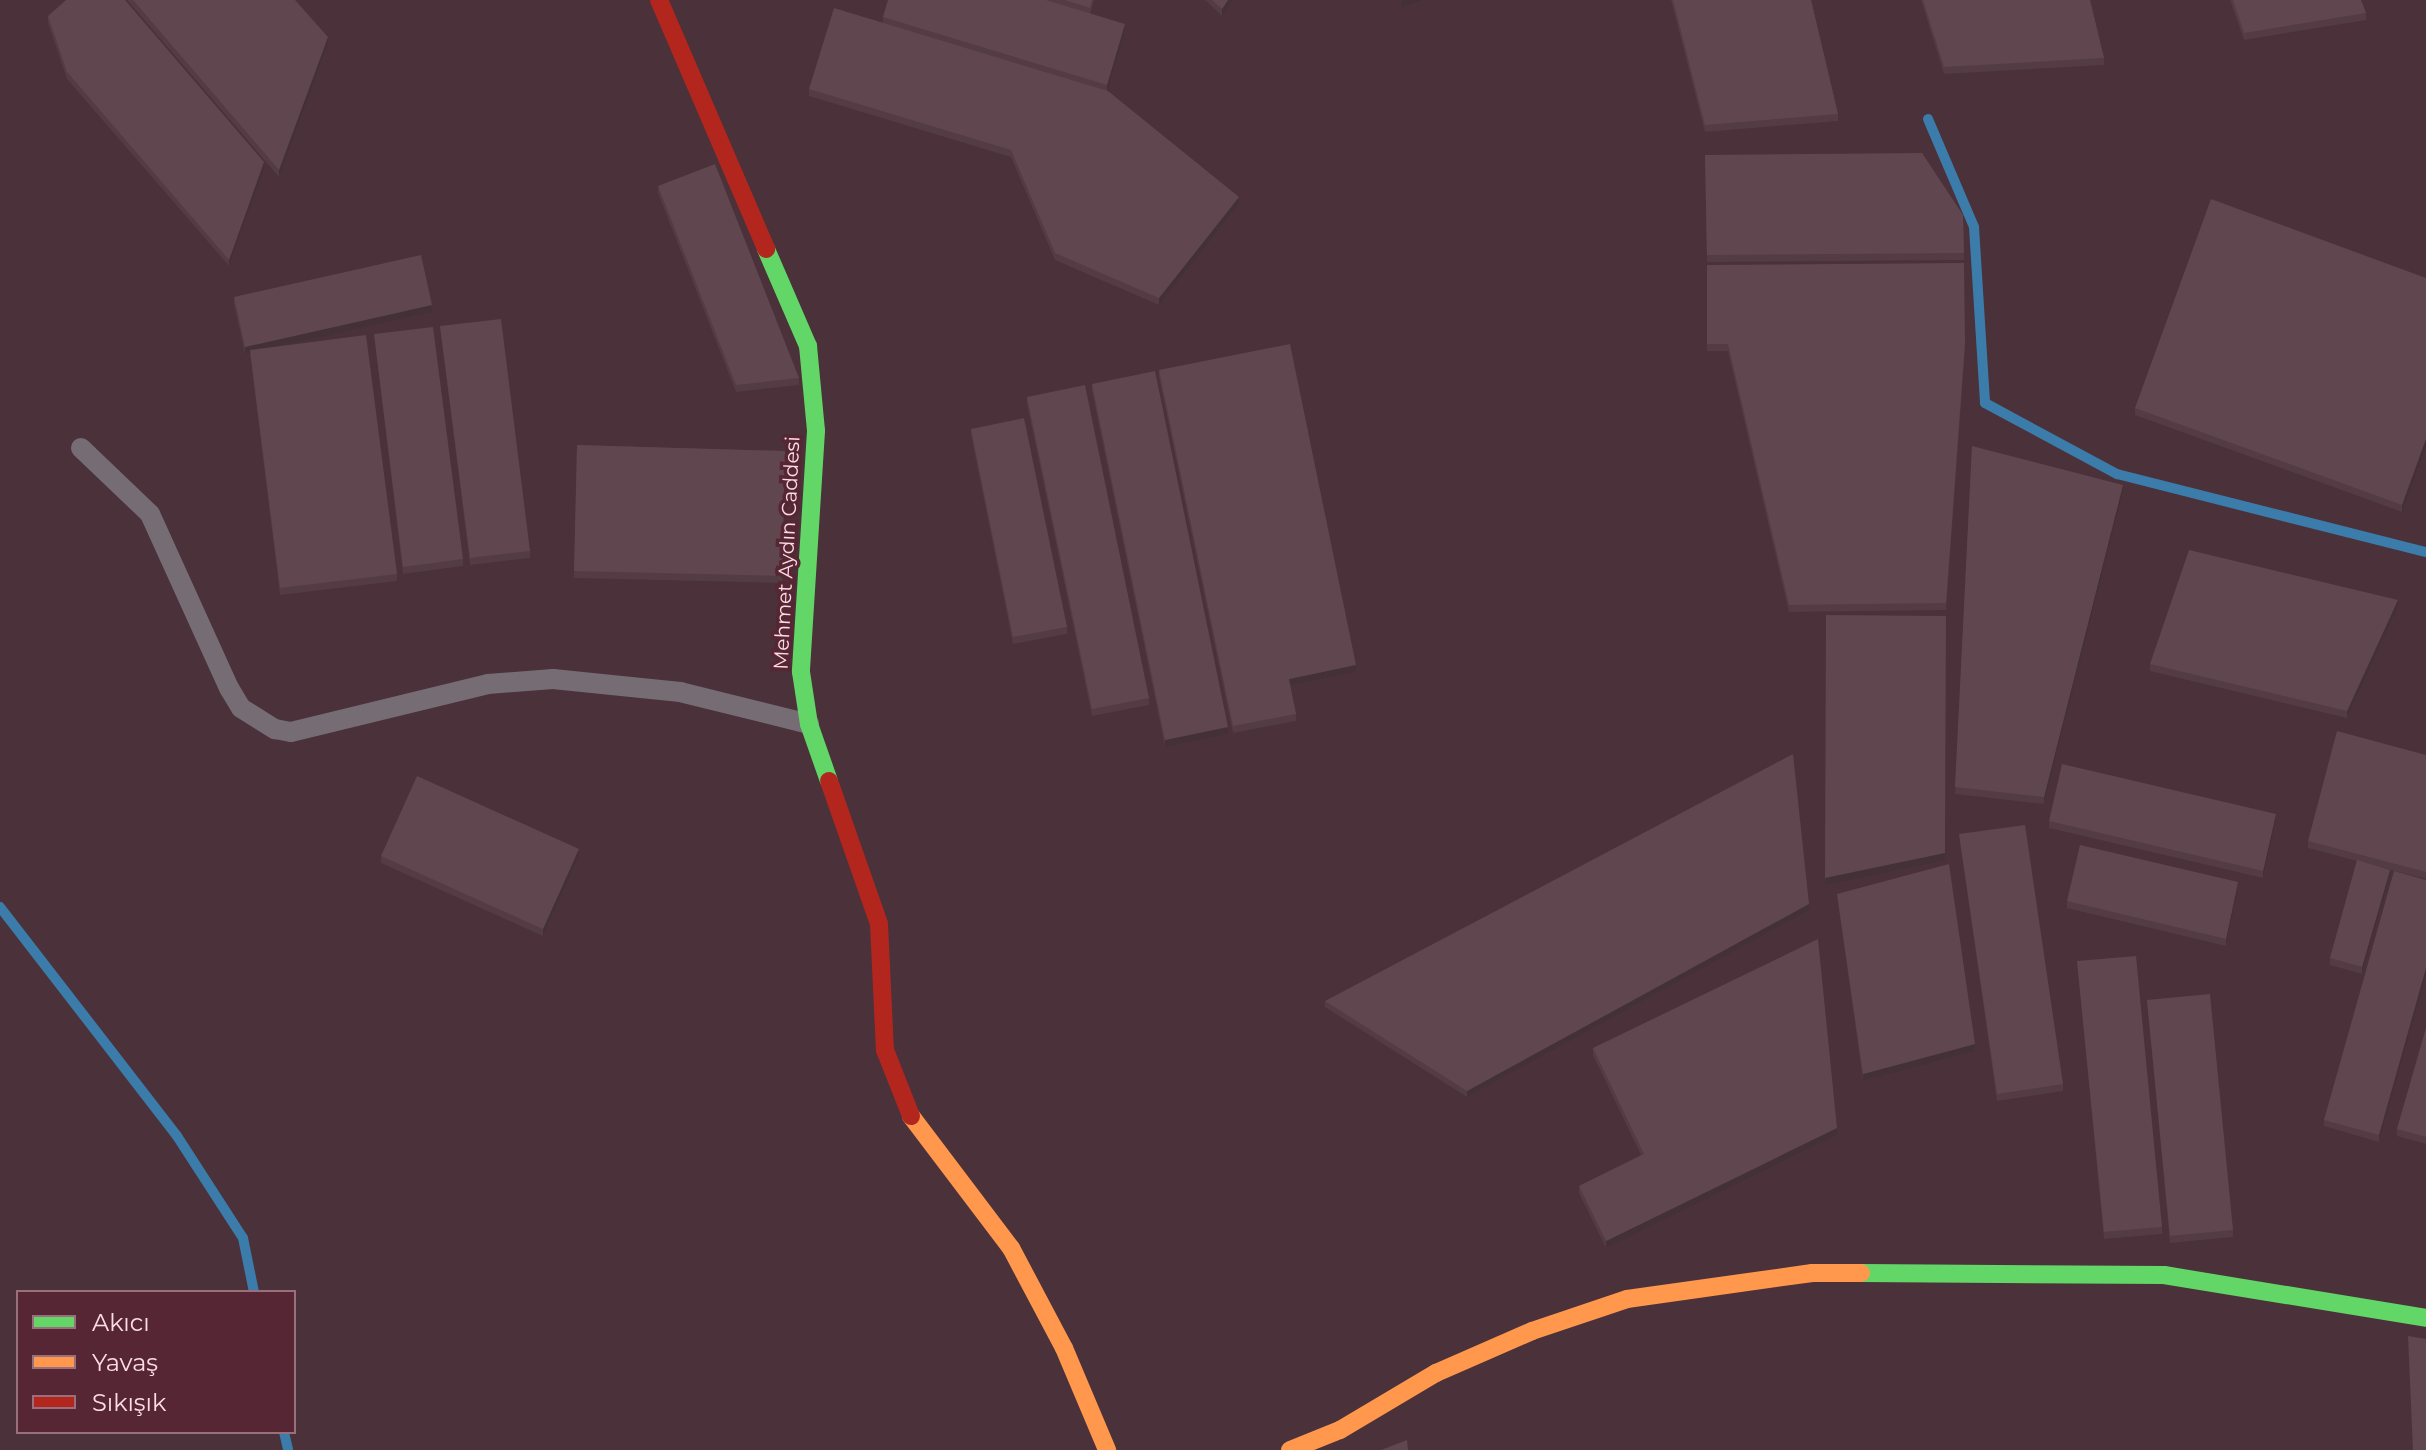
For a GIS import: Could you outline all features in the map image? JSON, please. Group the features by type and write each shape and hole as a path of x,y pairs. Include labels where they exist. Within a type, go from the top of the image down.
{"street":[{"name":"Mehmet Aydın Caddesi","path":"659,0 808,346 816,431 801,672 809,724 879,924 885,1050 909,1113 1011,1248 1064,1348 1107,1450"},
{"path":"1290,1450 1340,1430 1436,1373 1532,1331 1627,1299 1812,1273 2164,1275 2426,1318"}],"lane":[{"path":"81,448 150,514 229,688 241,708 275,729 291,732 488,684 553,679 680,692 809,724"}],"building":[{"path":"66,0 125,0 264,162 229,260 67,72 48,16"},
{"path":"133,0 295,0 328,37 279,170"},
{"path":"888,0 1046,0 1125,24 1107,85 883,17"},
{"path":"1065,0 1092,0 1090,8"},
{"path":"1212,0 1228,0 1222,9"},
{"path":"1673,0 1811,0 1838,114 1705,125"},
{"path":"1923,0 2090,0 2104,58 1944,67"},
{"path":"2233,0 2361,0 2366,13 2244,33"},
{"path":"834,8 1108,91 1239,197 1159,298 1055,253 1011,150 809,89"},
{"path":"1922,153 1963,215 1964,253 1707,255 1705,155"},
{"path":"715,164 799,378 736,385 658,186"},
{"path":"2211,199 2426,278 2426,439 2402,505 2135,408"},
{"path":"421,255 432,305 245,347 234,297"},
{"path":"1964,263 1965,342 1946,603 1789,605 1728,344 1707,344 1707,265"},
{"path":"501,319 530,551 470,558 440,326"},
{"path":"433,327 463,559 403,567 374,334"},
{"path":"366,335 397,574 280,588 250,350"},
{"path":"1290,344 1356,665 1289,679 1296,714 1233,726 1159,370"},
{"path":"1155,371 1228,727 1165,740 1092,384"},
{"path":"1085,385 1149,698 1092,709 1027,397"},
{"path":"1024,418 1067,627 1013,637 971,429"},
{"path":"577,445 785,451 782,576 574,571"},
{"path":"1972,446 2123,485 2044,797 1955,787"},
{"path":"2189,550 2398,600 2347,711 2150,664"},
{"path":"1826,615 1946,616 1945,853 1825,878"},
{"path":"2337,731 2426,755 2426,872 2308,841"},
{"path":"1793,754 1809,904 1467,1091 1325,1001"},
{"path":"2062,764 2276,814 2263,871 2049,821"},
{"path":"417,776 579,849 543,929 381,856"},
{"path":"2025,825 2063,1084 1997,1094 1959,834"},
{"path":"2080,845 2238,882 2226,939 2067,901"},
{"path":"2357,860 2390,870 2362,967 2330,958"},
{"path":"1949,864 1975,1044 1863,1074 1837,894"},
{"path":"2394,871 2426,880 2426,968 2379,1135 2324,1120"},
{"path":"1818,939 1837,1128 1606,1241 1579,1186 1644,1154 1593,1048"},
{"path":"2136,956 2162,1227 2104,1232 2077,961"},
{"path":"2210,994 2233,1230 2170,1236 2147,1000"},
{"path":"2426,1028 2426,1137 2397,1129"},
{"path":"2408,1336 2426,1339 2426,1450 2413,1450"},
{"path":"1407,1440 1408,1450 1381,1450"}],"waterway":[{"path":"1928,119 1974,227 1985,403 2117,474 2426,552"},
{"path":"0,907 177,1136 243,1238 254,1290"},
{"path":"284,1434 288,1450"}],"traffic: fast":[{"path":"766,249 808,346 816,431 801,672 809,724 829,781"},
{"path":"1861,1273 2164,1275 2426,1318"}],"traffic: slow":[{"path":"911,1116 1011,1248 1064,1348 1107,1450"},
{"path":"1290,1450 1340,1430 1436,1373 1532,1331 1627,1299 1812,1273 1861,1273"}],"traffic: jam":[{"path":"659,0 766,249"},
{"path":"829,781 879,924 885,1050 911,1116"}]}
